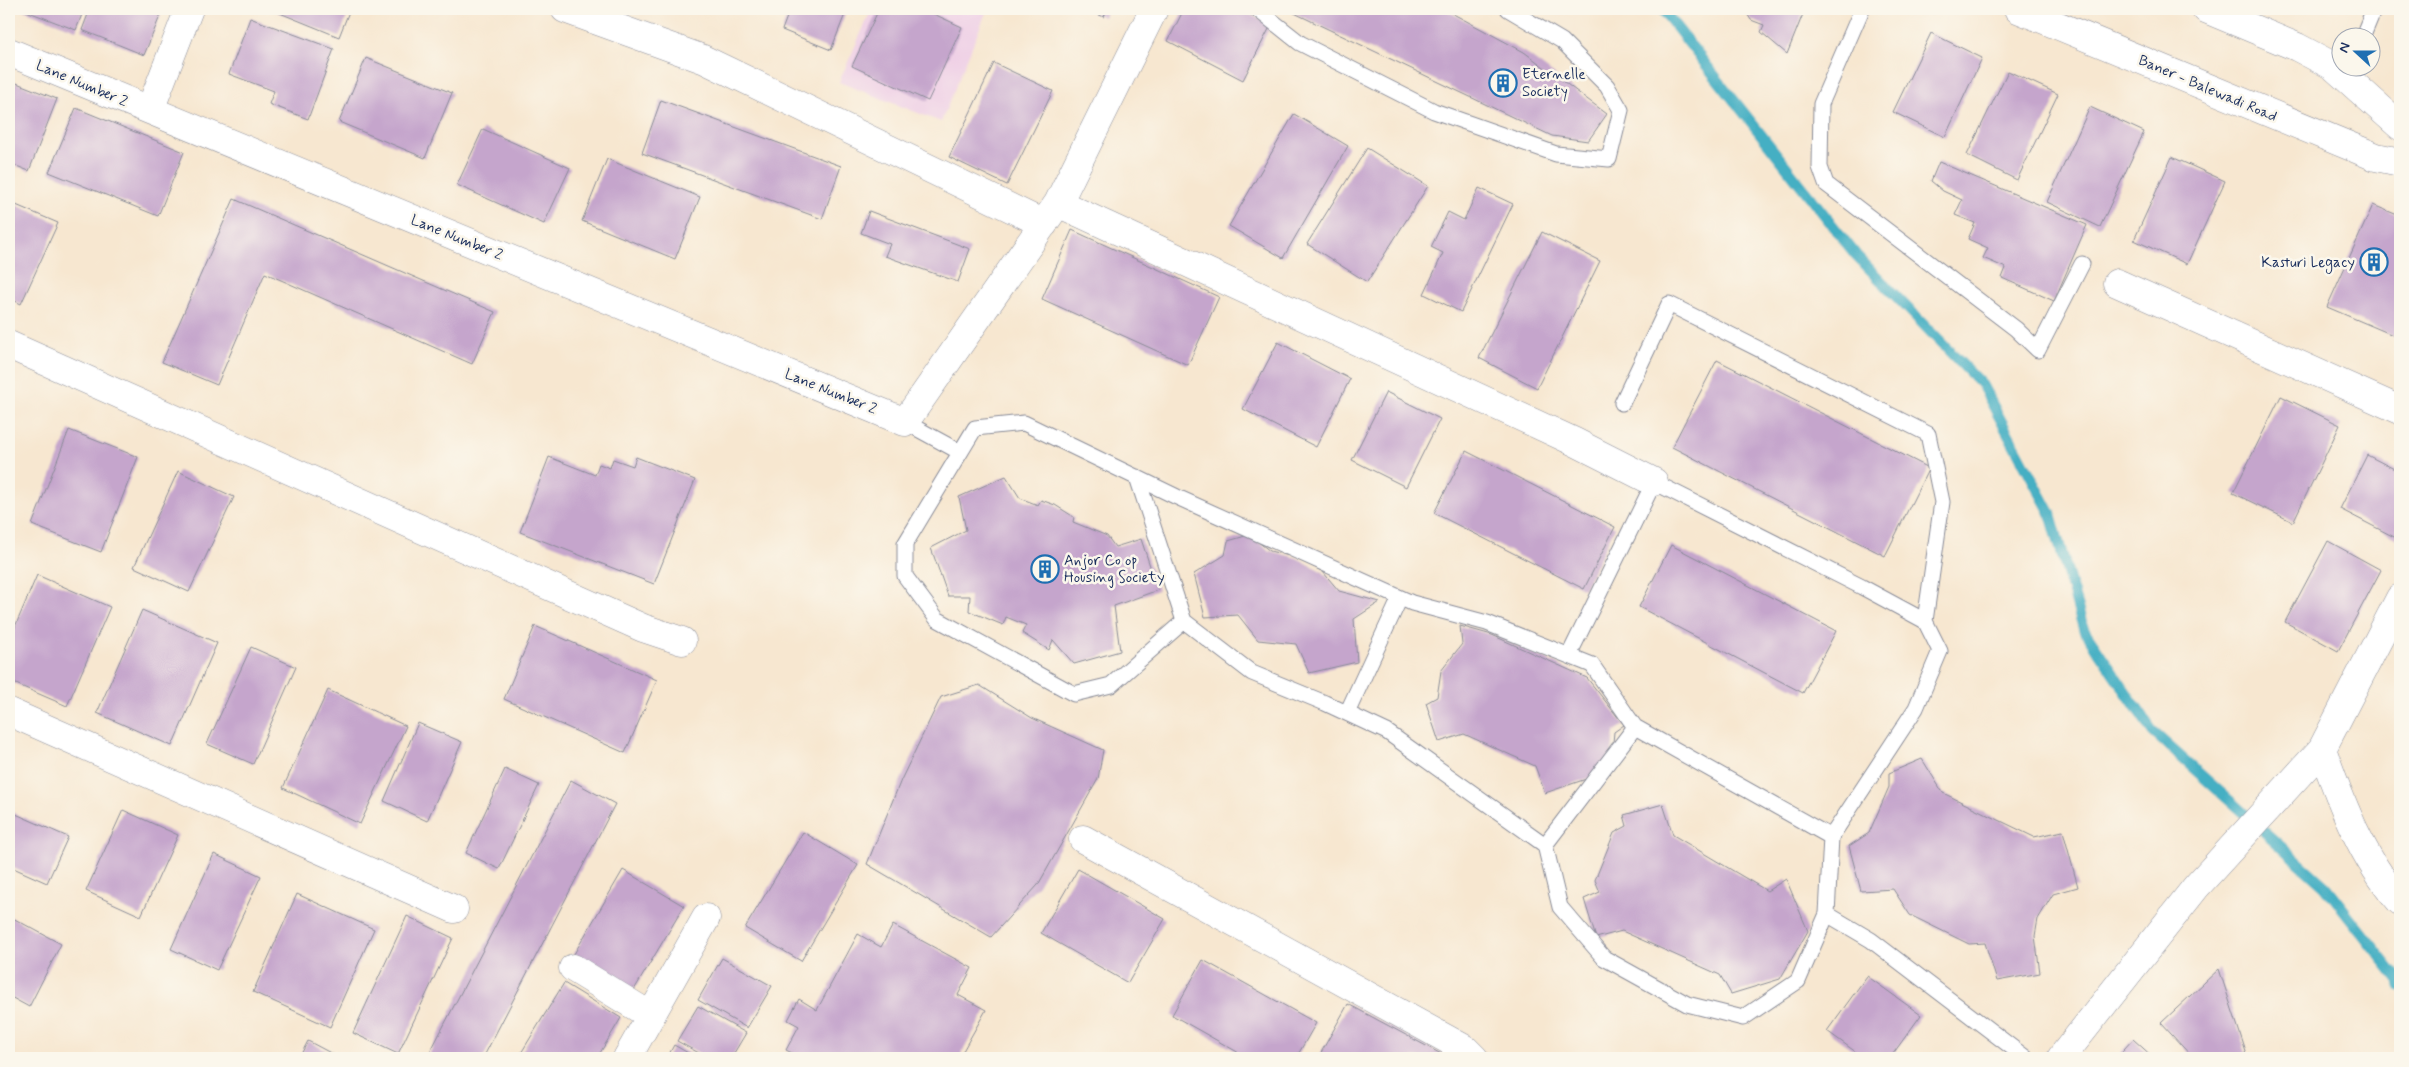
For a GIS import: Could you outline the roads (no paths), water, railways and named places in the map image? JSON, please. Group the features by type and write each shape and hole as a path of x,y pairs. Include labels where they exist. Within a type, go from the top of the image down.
{"street":[{"path":"150,110 189,9"},
{"path":"564,9 703,59 1051,214 1566,437 1654,482"},
{"path":"905,422 1051,214 1154,9"},
{"name":"Baner - Balewadi Road","path":"2018,9 2376,157 2400,162"},
{"path":"2206,9 2297,47 2332,65"},
{"name":"Lane Number 2","path":"9,52 905,422"},
{"path":"2353,78 2400,126"},
{"path":"2117,283 2400,410"},
{"path":"9,345 643,628 682,641"},
{"path":"2061,1058 2196,887 2279,793 2322,749 2400,598"},
{"path":"9,712 454,909"},
{"path":"2322,749 2345,812 2386,885 2400,901"},
{"path":"1083,838 1465,1049 1474,1058"},
{"path":"627,1058 706,918"},
{"path":"573,968 651,1016"}],"lane":[{"path":"1256,9 1300,43 1434,111 1556,154 1609,159 1621,110 1607,86 1562,41 1508,9"},
{"path":"1862,9 1822,104 1820,167 1826,184 2016,328 2038,350 2082,264"},
{"path":"2366,28 2374,9"},
{"path":"1137,477 1184,621 1252,673 1387,732 1545,845 1560,907 1604,958 1687,1004 1743,1018 1798,981 1827,914 1831,837 1916,708 1940,651 1925,621 1942,502 1928,434 1669,304 1622,403"},
{"path":"905,422 960,452"},
{"path":"1184,621 1111,685 1074,694 936,619 905,576 905,544 975,428 1024,423 1400,598 1487,623 1592,665 1636,727 1831,837"},
{"path":"1569,655 1654,482 1862,587 1925,621"},
{"path":"1347,713 1400,598"},
{"path":"1545,845 1636,727"},
{"path":"1827,914 1871,940 2026,1058"}],"waterway":[{"path":"1662,9 1856,255 1982,385 2050,512 2084,630 2153,732 2325,886 2399,980 2400,986"}],"place":[{"name":"Eternelle Society","path":"1503,83"},
{"name":"Kasturi Legacy","path":"2374,262"},
{"name":"Anjor Co op Housing Society","path":"1045,569"}]}
